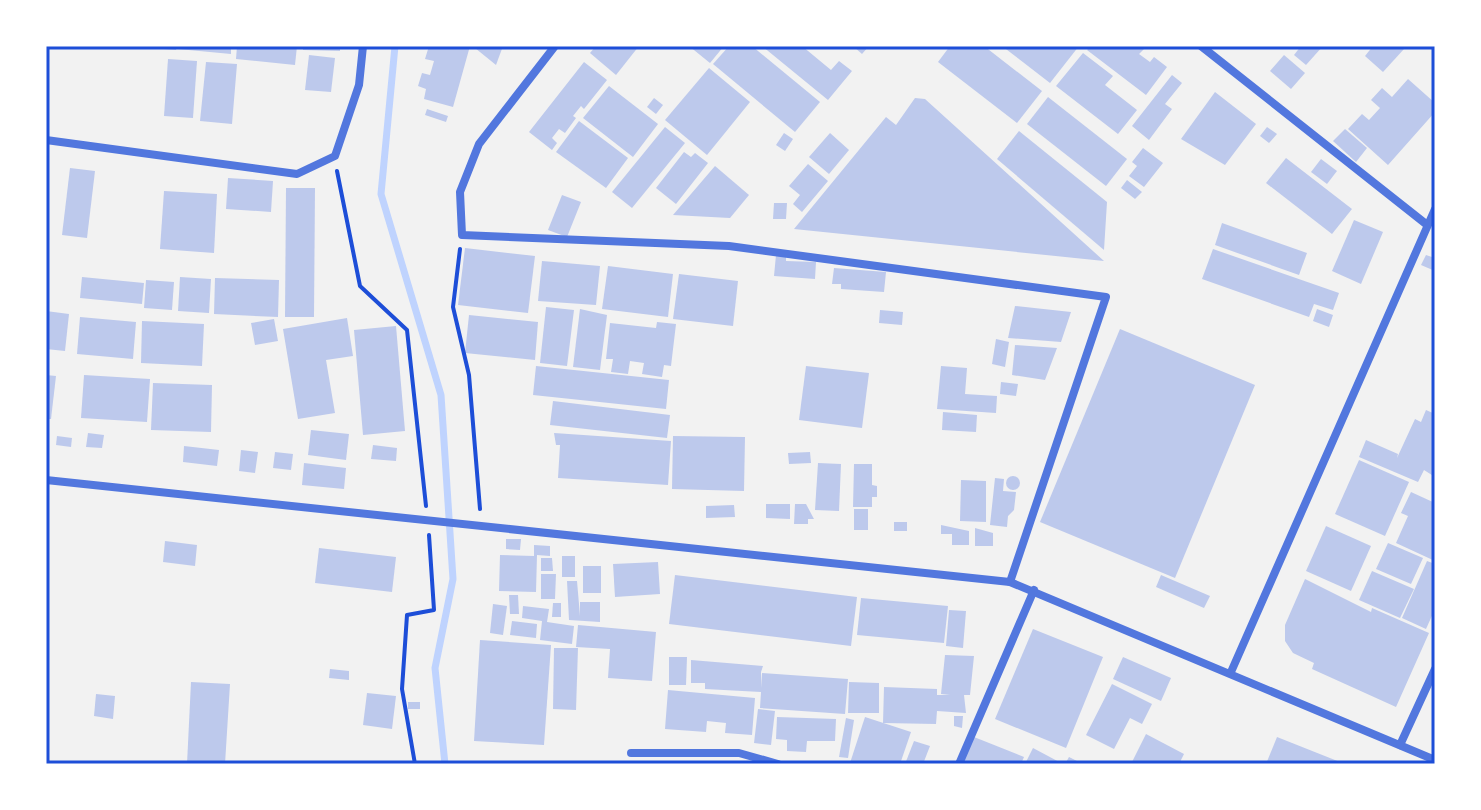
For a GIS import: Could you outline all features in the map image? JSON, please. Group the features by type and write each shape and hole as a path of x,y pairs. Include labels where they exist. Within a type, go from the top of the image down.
{"street":[{"path":"46,140 297,174 335,156 359,85 363,46"},
{"path":"555,46 479,144 460,192 462,235 729,246 1106,297 1088,362 1010,582"},
{"path":"1201,46 1426,224"},
{"path":"1231,672 1435,209"},
{"path":"46,480 1010,582 1435,760"},
{"path":"959,764 1034,590"},
{"path":"1400,745 1435,669"},
{"path":"631,753 739,753 778,764"}],"path":[{"path":"335,156 360,286 407,330 433,552 434,610 407,615 402,689 415,764"},
{"path":"462,235 453,307 469,375 481,526"}],"building":[{"path":"151,46 177,46 176,50"},
{"path":"178,46 231,46 231,54 178,49"},
{"path":"237,46 297,46 295,65 236,59"},
{"path":"303,46 340,46 340,51 303,50"},
{"path":"429,46 470,46 453,107 424,99 426,89 418,86 422,73 430,75 434,61 425,59"},
{"path":"503,46 496,65 475,48"},
{"path":"596,46 639,46 616,75 590,53"},
{"path":"689,46 724,46 710,63"},
{"path":"729,46 752,46 820,102 795,132 713,64"},
{"path":"762,46 802,46 831,70 839,61 852,71 828,100"},
{"path":"853,46 869,46 862,54"},
{"path":"950,46 984,46 1042,91 1017,123 938,62"},
{"path":"1002,46 1079,46 1050,83"},
{"path":"1091,46 1140,46 1144,49 1139,54 1150,62 1154,57 1167,67 1146,95 1087,50"},
{"path":"1301,46 1323,46 1306,65 1294,55"},
{"path":"1373,46 1400,46 1404,49 1383,72 1365,56"},
{"path":"1083,53 1113,76 1105,85 1137,110 1118,134 1056,86"},
{"path":"309,55 335,58 331,92 305,90"},
{"path":"1284,55 1305,73 1291,89 1270,71"},
{"path":"168,59 197,61 193,118 164,116"},
{"path":"206,62 237,64 232,124 200,121"},
{"path":"584,62 607,80 584,109 581,106 573,116 576,118 565,133 559,129 552,138 557,143 552,150 529,132"},
{"path":"709,68 750,102 707,155 665,120"},
{"path":"1172,75 1182,83 1165,104 1172,109 1149,140 1132,126"},
{"path":"1408,79 1435,103 1435,112 1388,165 1348,129 1362,114 1369,120 1380,108 1371,100 1382,88 1392,97"},
{"path":"609,86 658,124 633,157 583,118"},
{"path":"1215,92 1256,124 1225,165 1181,139"},
{"path":"1048,97 1127,159 1106,186 1027,124"},
{"path":"654,98 663,105 656,114 647,107"},
{"path":"915,98 925,99 1104,261 794,229 886,117 896,125"},
{"path":"427,109 448,116 446,122 425,115"},
{"path":"579,121 628,158 606,188 556,152"},
{"path":"665,127 685,143 632,208 612,192"},
{"path":"1267,127 1277,134 1269,143 1260,136"},
{"path":"1345,129 1367,148 1356,162 1333,141"},
{"path":"1019,131 1107,202 1104,250 997,159"},
{"path":"784,133 793,139 785,151 776,145"},
{"path":"830,133 849,150 829,174 809,157"},
{"path":"1143,148 1163,163 1144,187 1129,176 1137,166 1132,162"},
{"path":"684,152 691,157 695,153 708,163 676,204 656,188"},
{"path":"1286,158 1352,209 1332,234 1266,183"},
{"path":"1321,159 1337,171 1327,184 1311,172"},
{"path":"808,164 828,181 802,212 793,204 800,195 789,186"},
{"path":"715,166 749,195 730,218 673,215"},
{"path":"70,168 95,171 87,238 62,235"},
{"path":"228,178 273,181 271,212 226,209"},
{"path":"1127,180 1142,192 1135,199 1121,188"},
{"path":"286,188 315,188 314,317 285,317"},
{"path":"164,191 217,194 214,253 160,249"},
{"path":"562,195 581,202 567,237 548,230"},
{"path":"774,203 787,203 786,219 773,219"},
{"path":"1354,220 1383,232 1361,284 1332,271"},
{"path":"1222,223 1307,253 1299,275 1215,245"},
{"path":"465,248 535,256 528,313 458,305"},
{"path":"1213,249 1339,293 1333,310 1314,304 1309,317 1202,279"},
{"path":"776,255 786,256 786,261 816,262 815,279 774,276"},
{"path":"1426,255 1435,258 1435,271 1421,265"},
{"path":"542,261 600,266 596,305 538,301"},
{"path":"608,266 673,274 668,317 602,309"},
{"path":"834,268 886,272 884,292 841,289 841,284 832,284"},
{"path":"679,274 738,281 733,326 673,319"},
{"path":"82,277 144,283 142,304 80,298"},
{"path":"180,277 211,279 209,313 178,311"},
{"path":"215,278 279,280 278,317 214,314"},
{"path":"146,280 174,282 172,310 144,308"},
{"path":"1015,306 1071,312 1061,342 1008,338"},
{"path":"546,307 574,310 567,366 540,363"},
{"path":"580,309 607,315 600,370 573,367"},
{"path":"1317,309 1333,315 1329,327 1313,321"},
{"path":"880,310 903,312 902,325 879,323"},
{"path":"46,311 69,314 65,351 46,349"},
{"path":"469,315 538,322 535,360 465,353"},
{"path":"80,317 136,322 133,359 77,354"},
{"path":"347,318 353,356 326,360 335,413 298,419 283,329"},
{"path":"274,319 278,341 255,345 251,323"},
{"path":"142,321 204,324 202,366 141,363"},
{"path":"657,322 676,324 671,366 664,365 662,377 642,374 644,363 630,361 628,374 611,372 613,359 606,359 610,323 656,328"},
{"path":"396,326 405,431 363,435 354,330"},
{"path":"1120,329 1255,385 1175,578 1040,522"},
{"path":"996,339 1009,342 1005,367 992,364"},
{"path":"1015,345 1057,348 1045,380 1012,375"},
{"path":"536,366 669,380 666,409 533,395"},
{"path":"806,366 869,373 862,428 799,420"},
{"path":"941,366 967,368 965,394 997,396 996,413 937,409"},
{"path":"46,375 56,376 51,419 46,419"},
{"path":"84,375 150,379 147,422 81,418"},
{"path":"1001,382 1018,384 1016,396 1000,394"},
{"path":"153,383 212,385 211,432 151,430"},
{"path":"553,401 670,415 667,438 550,425"},
{"path":"1426,410 1435,414 1435,477 1424,470 1418,482 1359,457 1366,440 1398,454 1397,458 1415,419 1421,422"},
{"path":"943,412 977,415 976,432 942,430"},
{"path":"311,430 349,434 346,460 308,455"},
{"path":"88,433 104,435 102,448 86,447"},
{"path":"554,433 671,441 668,485 558,478 560,445 556,445"},
{"path":"57,436 72,438 71,447 56,445"},
{"path":"673,436 745,437 744,491 672,489"},
{"path":"373,445 397,448 396,461 371,459"},
{"path":"184,446 219,450 217,466 183,462"},
{"path":"241,450 258,452 255,473 239,471"},
{"path":"275,452 293,454 291,470 273,468"},
{"path":"810,452 811,463 789,464 788,453"},
{"path":"1359,460 1409,482 1385,536 1335,514"},
{"path":"304,463 346,468 344,489 302,485"},
{"path":"818,463 841,464 839,511 815,510"},
{"path":"854,464 872,464 872,485 877,486 877,497 872,497 872,507 853,507"},
{"path":"1013,476 1020,483 1013,490 1006,483"},
{"path":"995,478 1004,479 1003,491 1016,492 1014,510 1008,516 1007,527 990,525"},
{"path":"961,480 986,481 986,522 960,521"},
{"path":"1411,492 1435,503 1435,561 1396,543 1408,516 1401,513"},
{"path":"766,504 790,504 790,519 766,518"},
{"path":"795,504 806,504 814,519 808,519 808,524 794,524"},
{"path":"734,505 735,517 706,518 706,506"},
{"path":"854,509 868,509 868,530 854,530"},
{"path":"894,522 907,522 907,531 894,531"},
{"path":"941,525 969,531 969,545 952,545 952,534 941,534"},
{"path":"1326,526 1371,546 1351,591 1306,571"},
{"path":"975,528 993,533 993,546 975,546"},
{"path":"506,539 521,539 520,550 506,549"},
{"path":"165,541 197,545 195,566 163,562"},
{"path":"1388,543 1423,558 1411,584 1376,569"},
{"path":"534,545 550,546 550,556 537,555 536,592 499,591 500,555 534,556"},
{"path":"319,548 396,557 392,592 315,583"},
{"path":"562,556 575,556 575,577 562,577"},
{"path":"541,558 552,558 553,571 541,571"},
{"path":"1427,561 1435,564 1435,609 1426,629 1402,618"},
{"path":"658,562 660,594 615,597 613,564"},
{"path":"583,566 601,566 601,593 583,593"},
{"path":"1372,571 1414,589 1400,618 1359,600"},
{"path":"541,574 556,574 555,599 541,599"},
{"path":"675,575 857,597 851,646 669,624"},
{"path":"1161,575 1210,596 1204,608 1156,587"},
{"path":"1305,579 1371,612 1372,608 1429,633 1396,707 1312,669 1314,663 1293,653 1285,641 1285,625"},
{"path":"567,581 577,581 580,616 580,602 600,602 600,622 569,620"},
{"path":"509,595 518,595 519,614 510,614"},
{"path":"861,598 948,606 944,643 857,635"},
{"path":"553,603 561,603 561,617 552,617"},
{"path":"493,604 507,606 503,635 490,633"},
{"path":"523,606 549,609 547,622 574,626 572,644 540,640 542,621 522,618"},
{"path":"949,610 966,611 963,648 946,646"},
{"path":"512,621 537,624 536,638 510,635"},
{"path":"578,625 656,632 652,681 608,678 610,649 576,647"},
{"path":"1033,629 1103,657 1066,748 995,719"},
{"path":"480,640 551,645 544,745 474,741"},
{"path":"554,648 578,648 576,710 553,709"},
{"path":"945,655 974,656 970,695 964,695 966,713 937,711 936,724 883,723 884,687 937,689 937,695 950,695 941,694"},
{"path":"669,657 687,657 686,685 669,685"},
{"path":"1123,657 1171,678 1161,701 1113,679"},
{"path":"691,660 763,666 761,672 761,688 762,673 848,679 845,714 760,708 761,692 705,689 705,683 691,683"},
{"path":"330,669 349,671 349,680 329,678"},
{"path":"191,682 230,684 225,764 187,764"},
{"path":"849,682 879,683 879,713 848,713"},
{"path":"1112,684 1152,704 1142,724 1130,718 1114,749 1086,735"},
{"path":"668,690 755,698 752,735 725,733 726,723 707,721 706,732 665,729"},
{"path":"367,693 396,696 392,729 363,725"},
{"path":"96,694 115,696 113,719 94,716"},
{"path":"408,702 420,702 420,709 408,709"},
{"path":"758,709 775,711 771,745 754,743"},
{"path":"954,716 963,716 962,728 954,726"},
{"path":"777,717 836,719 835,741 807,741 806,752 787,751 787,740 776,739"},
{"path":"865,717 911,732 900,764 850,763"},
{"path":"846,718 854,720 848,758 839,757"},
{"path":"1146,734 1184,754 1179,764 1131,764"},
{"path":"974,737 1024,757 1021,764 961,764"},
{"path":"1277,737 1345,764 1266,764"},
{"path":"914,741 930,746 923,764 905,764"},
{"path":"1033,748 1063,764 1025,764"},
{"path":"1069,757 1083,764 1065,764"}],"waterway":[{"path":"395,46 381,194 441,395 453,579 435,668 445,764"}]}
